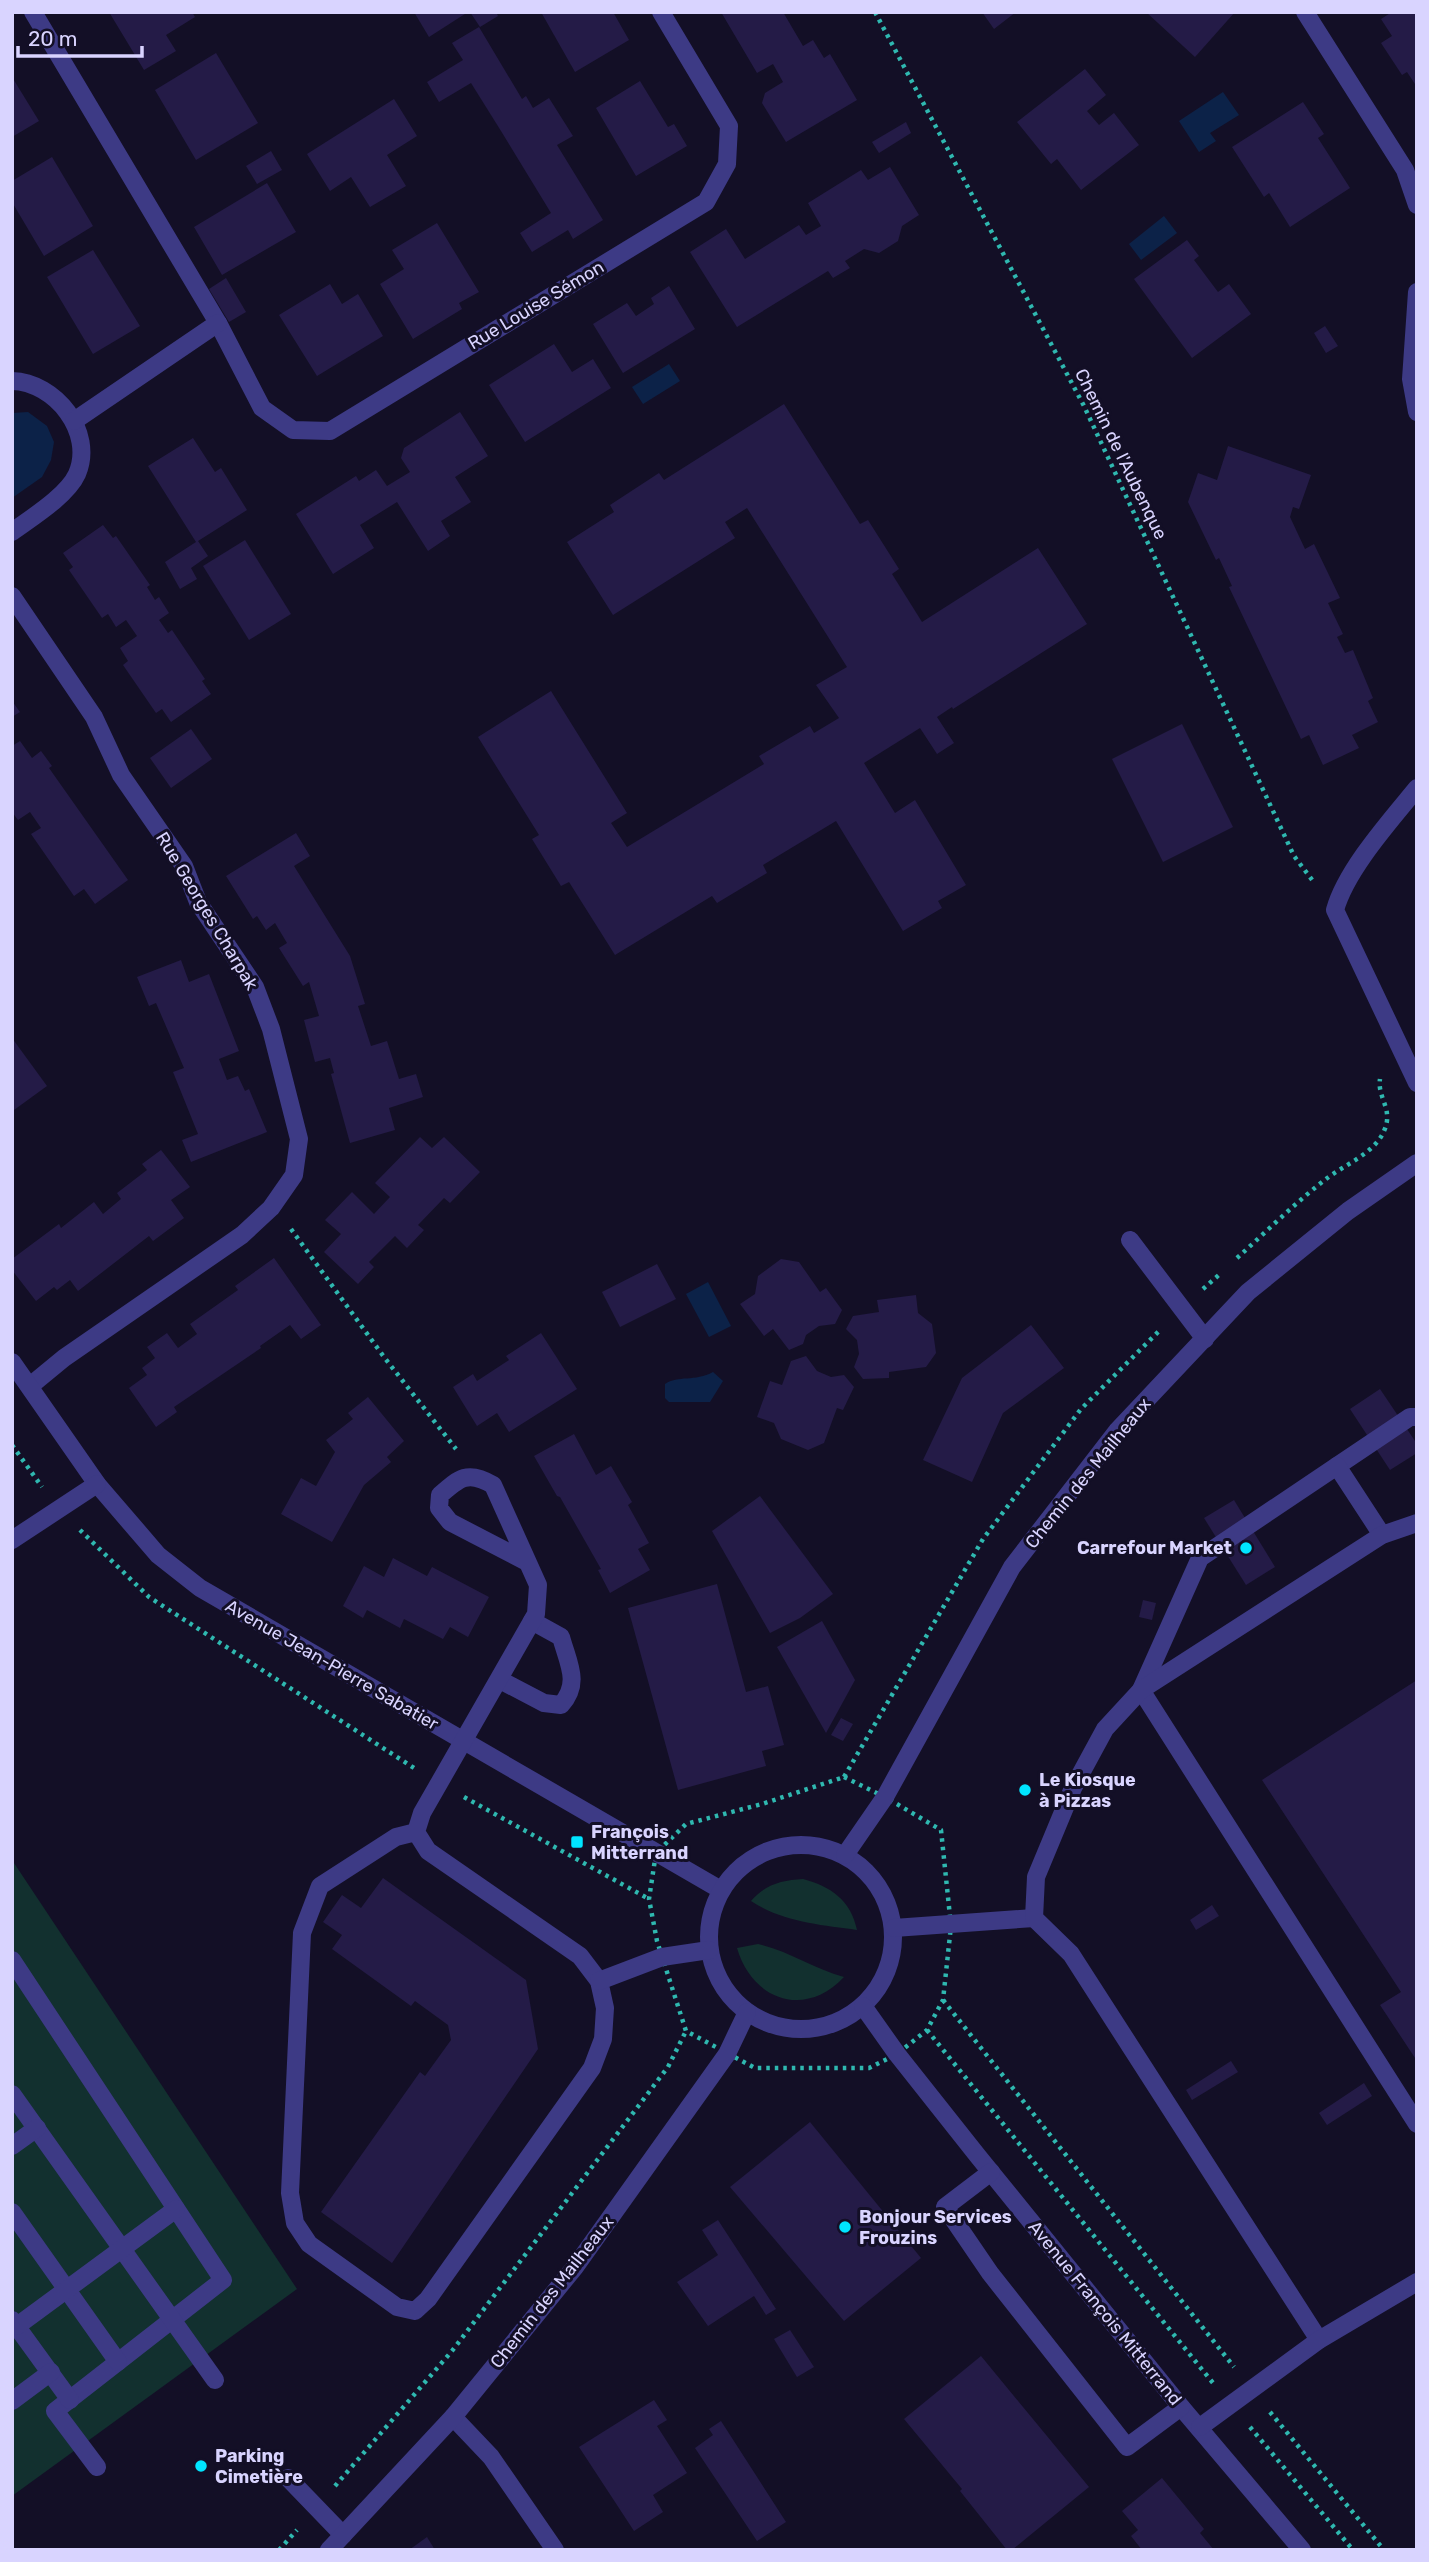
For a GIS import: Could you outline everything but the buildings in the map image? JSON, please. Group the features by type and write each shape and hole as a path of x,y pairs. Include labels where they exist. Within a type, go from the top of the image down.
{"street":[{"name":"Rue Louise Sémon","path":"33,12 218,323 262,408 293,430 330,431 706,202 727,164 729,126 661,12"},
{"path":"1305,12 1405,170 1417,205"},
{"path":"1417,292 1411,379 1417,412"},
{"path":"74,421 218,323"},
{"path":"12,381 25,382 55,398 74,421 82,450 76,475 60,495 12,533"},
{"name":"Rue Georges Charpak","path":"12,596 94,717 121,775 184,866 198,902 255,988 271,1029 299,1139 293,1175 271,1208 242,1235 64,1358 30,1386"},
{"path":"1417,788 1357,865 1340,891 1335,910 1417,1083"},
{"name":"Chemin des Mailheaux","path":"845,1855 885,1797 1012,1567 1117,1431 1248,1292 1348,1212 1416,1165"},
{"path":"1130,1240 1205,1339"},
{"name":"Avenue Jean-Pierre Sabatier","path":"12,1362 97,1484 159,1555 200,1588 720,1890"},
{"path":"1141,1690 1200,1558 1410,1417 1417,1416"},
{"path":"1337,1466 1382,1535"},
{"path":"416,1832 396,1837 320,1885 310,1908 302,1933 290,2193 295,2223 309,2244 397,2307 415,2311 428,2299 592,2068 603,2039 605,2008 599,1981 580,1956 428,1851 416,1832 422,1813 536,1614 538,1585 493,1485 481,1478 458,1479 440,1495 439,1508 450,1522 527,1562"},
{"path":"12,1540 97,1484"},
{"path":"1320,2340 1071,1954 1034,1918 1036,1877 1073,1788 1105,1729 1141,1690 1382,1535 1417,1523"},
{"path":"500,1680 544,1703 561,1705 570,1695 573,1682 561,1637 532,1622"},
{"path":"1141,1690 1417,2124"},
{"path":"811,1844 845,1855 869,1874 886,1899 894,1928 892,1957 881,1984 863,2006 836,2023 806,2030 775,2026 747,2012 728,1995 716,1974 709,1950 710,1919 720,1890 744,1863 776,1847 811,1844"},
{"path":"894,1928 1034,1918"},
{"path":"599,1981 662,1957 709,1950"},
{"path":"12,1960 223,2280 55,2411 97,2467"},
{"name":"Avenue François Mitterrand","path":"863,2006 897,2054 991,2172 1181,2407 1302,2550"},
{"name":"Chemin des Mailheaux","path":"329,2550 453,2417 575,2267 727,2054 747,2012"},
{"path":"12,2094 215,2380"},
{"path":"12,2146 37,2128"},
{"path":"991,2172 945,2207 990,2273 1127,2447 1181,2407"},
{"path":"70,2400 14,2323 67,2289 176,2209"},
{"path":"12,2212 118,2362"},
{"path":"1200,2427 1320,2340 1417,2282"},
{"path":"12,2401 51,2372"},
{"path":"453,2417 491,2458 555,2550"},
{"path":"288,2478 343,2535"}],"path":[{"name":"Chemin de l'Aubenque","path":"875,12 1084,406 1294,856 1335,910"},
{"path":"271,1208 288,1225 359,1324 456,1450 458,1479"},
{"name":"Avenue Jean-Pierre Sabatier","path":"12,1445 58,1509 149,1597 440,1784 649,1899"},
{"path":"279,2550 452,2351 668,2067 685,2031 662,1957 649,1899 656,1853 686,1824 762,1804 844,1777 885,1797 941,1830 951,1926 943,2000 928,2030 897,2054 870,2068 755,2068 685,2031"},
{"path":"943,2000 1251,2389 1384,2550"},
{"path":"928,2030 1230,2403 1353,2550"}],"green space":[{"path":"12,1860 297,2289 12,2496"},
{"path":"803,1879 838,1896 850,1910 857,1930 789,1918 751,1901 774,1884"},
{"path":"758,1944 844,1977 829,1990 813,1998 782,1998 767,1991 744,1966 737,1948"}],"water":[{"path":"1223,92 1239,115 1210,133 1216,141 1199,152 1179,121"},
{"path":"1164,216 1177,233 1141,260 1129,244"},
{"path":"669,364 680,381 643,404 632,387"},
{"path":"28,412 47,426 54,442 51,460 42,477 12,498 12,413"},
{"path":"708,1282 731,1326 709,1337 686,1294"},
{"path":"713,1372 723,1381 710,1402 669,1402 665,1398 665,1384 670,1381 700,1377"}],"place":[{"name":"Carrefour Market","path":"1246,1548"},
{"name":"Le Kiosque à Pizzas","path":"1025,1790"},
{"name":"François Mitterrand","path":"577,1842"},
{"name":"Bonjour Services Frouzins","path":"845,2227"},
{"name":"Parking Cimetière","path":"201,2466"}]}
